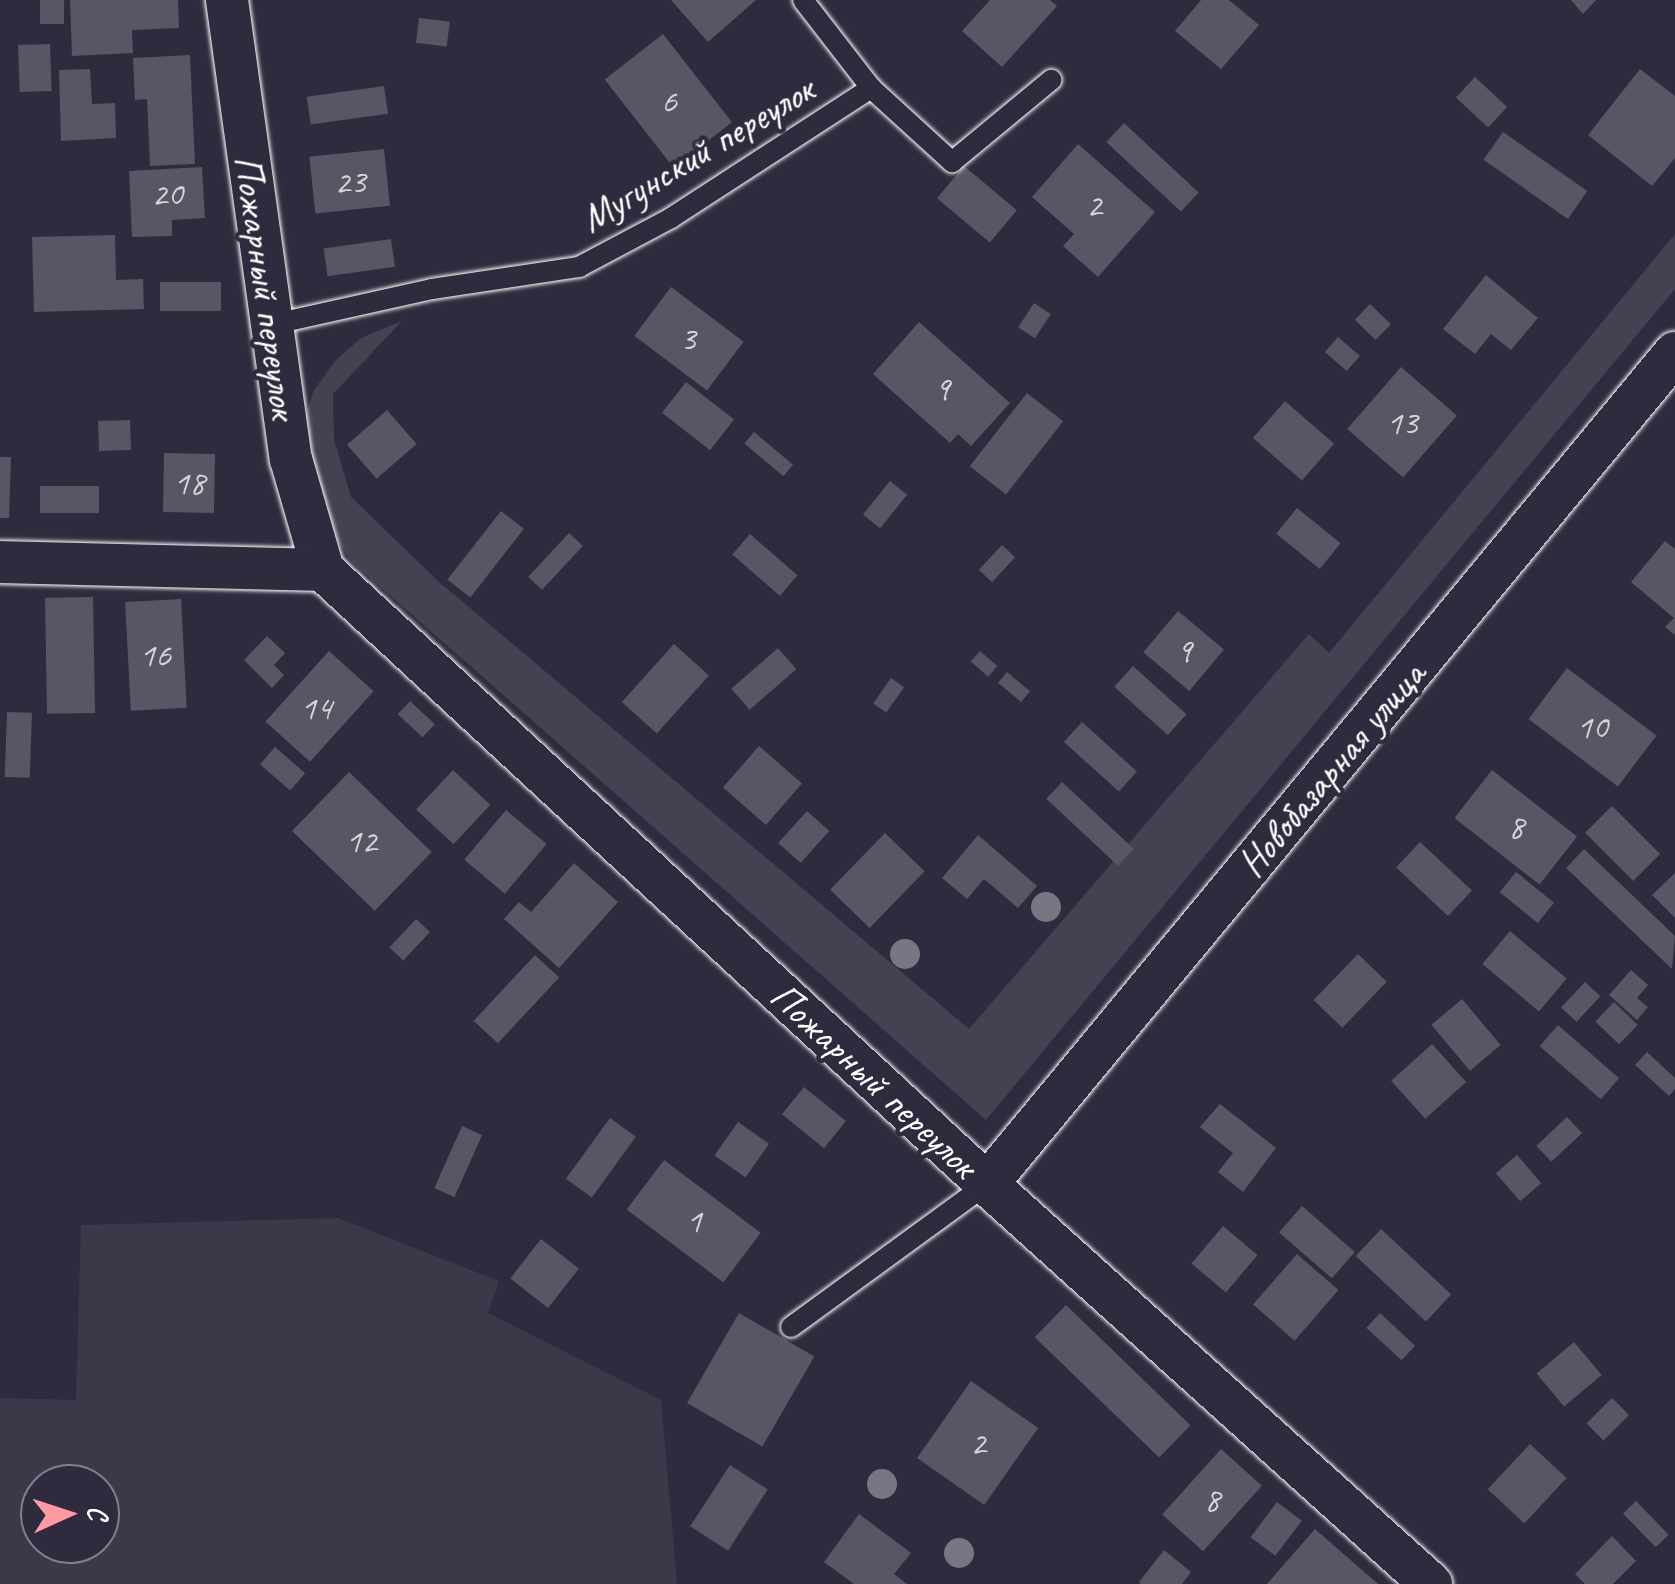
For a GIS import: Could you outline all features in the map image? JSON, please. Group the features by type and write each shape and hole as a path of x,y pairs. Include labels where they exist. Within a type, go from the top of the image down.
{"street":[{"name":"Пожарный переулок","path":"227,0 291,459 323,570 987,1184 1431,1584"},
{"name":"Новобазарная улица","path":"987,1184 1675,353"},
{"path":"0,562 323,570"}],"lane":[{"name":"Мугунский переулок","path":"270,325 432,289 578,267 671,218 871,88 804,0"},
{"path":"871,88 952,162 1050,80"},
{"path":"791,1327 987,1184"}],"shaded area":[{"path":"1675,234 1675,289 986,1120 351,561 321,515 302,427 314,390 335,361 361,338 402,321 333,394 334,439 351,497 438,581 969,1029 1309,634 1329,653"},
{"path":"338,1218 499,1281 488,1313 661,1400 677,1584 0,1584 0,1398 76,1400 81,1225"}],"building":[{"path":"40,0 64,0 64,24 40,24"},
{"path":"70,0 178,0 179,28 132,30 133,53 72,56"},
{"path":"671,0 756,0 708,42"},
{"path":"990,0 1050,0 1057,6 1002,67 962,31"},
{"path":"1201,0 1229,0 1259,25 1221,69 1175,31"},
{"path":"1571,0 1596,0 1583,14"},
{"path":"419,18 450,22 447,47 416,43"},
{"path":"663,34 732,122 674,168 605,80"},
{"path":"50,44 52,91 20,92 18,45"},
{"path":"190,55 195,164 150,166 147,99 135,100 133,58"},
{"path":"90,69 92,104 115,103 116,138 61,141 59,70"},
{"path":"1640,69 1675,96 1675,158 1652,186 1588,135"},
{"path":"1475,77 1507,107 1488,127 1456,97"},
{"path":"384,86 388,114 311,125 307,97"},
{"path":"1124,123 1199,193 1181,212 1106,142"},
{"path":"1503,132 1587,191 1568,219 1483,160"},
{"path":"1078,144 1155,212 1098,277 1063,246 1074,234 1032,197"},
{"path":"384,149 390,206 315,214 309,157"},
{"path":"964,166 1017,210 990,243 937,198"},
{"path":"202,167 205,218 172,220 172,236 132,237 129,171"},
{"path":"115,235 116,280 143,279 144,309 34,312 32,237"},
{"path":"391,239 395,267 328,276 324,248"},
{"path":"1486,275 1538,318 1511,350 1491,334 1475,354 1443,329"},
{"path":"160,282 221,282 221,311 160,311"},
{"path":"671,287 744,342 707,390 634,336"},
{"path":"1034,303 1051,314 1035,338 1018,327"},
{"path":"1370,304 1391,324 1376,340 1355,320"},
{"path":"919,322 1010,403 971,446 958,434 950,443 873,374"},
{"path":"1338,337 1360,356 1347,371 1325,352"},
{"path":"1401,367 1457,416 1403,477 1347,429"},
{"path":"686,382 734,420 710,450 662,413"},
{"path":"1027,393 1063,421 1006,495 970,466"},
{"path":"1285,401 1334,444 1302,481 1253,438"},
{"path":"387,410 417,444 377,479 347,445"},
{"path":"130,420 131,450 99,451 98,421"},
{"path":"754,432 793,465 783,476 744,443"},
{"path":"164,453 215,454 214,513 163,512"},
{"path":"0,457 11,457 9,518 0,518"},
{"path":"890,481 907,495 880,528 863,514"},
{"path":"40,486 99,486 99,513 40,513"},
{"path":"1297,508 1341,543 1320,569 1276,534"},
{"path":"501,511 524,529 470,597 447,580"},
{"path":"569,533 583,546 542,590 528,577"},
{"path":"750,534 798,575 780,596 732,554"},
{"path":"1665,541 1675,549 1675,635 1665,627 1674,618 1631,582"},
{"path":"1002,545 1015,557 992,582 979,570"},
{"path":"93,597 95,713 47,714 45,598"},
{"path":"181,599 187,708 131,711 125,602"},
{"path":"1178,611 1224,650 1189,691 1143,652"},
{"path":"267,636 285,653 274,665 284,675 272,688 244,660"},
{"path":"674,644 709,675 657,733 622,702"},
{"path":"778,648 796,669 750,710 731,689"},
{"path":"329,651 374,691 310,762 265,722"},
{"path":"980,651 997,666 988,677 971,662"},
{"path":"1133,666 1187,714 1168,735 1114,687"},
{"path":"1567,668 1656,735 1618,787 1528,719"},
{"path":"1007,672 1030,691 1021,702 998,683"},
{"path":"891,678 904,687 886,713 873,703"},
{"path":"410,701 435,724 423,737 398,714"},
{"path":"7,712 32,713 30,778 5,777"},
{"path":"1082,722 1137,772 1119,792 1064,742"},
{"path":"759,746 802,783 766,825 723,788"},
{"path":"275,747 305,773 290,791 260,764"},
{"path":"453,770 490,805 453,844 416,809"},
{"path":"1492,770 1577,836 1540,885 1454,818"},
{"path":"349,772 432,852 375,911 292,831"},
{"path":"1062,782 1134,849 1118,866 1046,799"},
{"path":"1612,806 1660,854 1633,881 1585,833"},
{"path":"506,810 547,844 505,894 464,860"},
{"path":"807,811 829,831 801,863 778,843"},
{"path":"885,833 925,871 870,928 830,890"},
{"path":"978,835 1037,886 1018,908 984,879 967,899 942,878"},
{"path":"1420,842 1472,890 1448,916 1396,868"},
{"path":"1584,849 1675,936 1672,969 1566,868"},
{"path":"574,863 618,902 559,968 504,919 519,902 531,912"},
{"path":"1516,872 1554,903 1538,923 1500,892"},
{"path":"1675,873 1675,918 1652,895"},
{"path":"416,919 430,932 403,960 389,948"},
{"path":"1510,931 1567,979 1539,1012 1482,964"},
{"path":"1358,954 1387,982 1342,1028 1314,1000"},
{"path":"535,955 559,978 498,1043 474,1021"},
{"path":"1631,970 1648,985 1637,998 1648,1007 1637,1020 1609,995"},
{"path":"1585,982 1600,996 1576,1022 1561,1008"},
{"path":"1462,999 1501,1045 1470,1071 1431,1025"},
{"path":"1614,1002 1638,1025 1619,1044 1595,1021"},
{"path":"1558,1025 1619,1078 1601,1099 1540,1046"},
{"path":"1432,1044 1466,1082 1425,1119 1391,1081"},
{"path":"1647,1052 1675,1078 1675,1089 1669,1096 1635,1065"},
{"path":"804,1087 846,1121 824,1148 782,1114"},
{"path":"1220,1104 1276,1148 1243,1192 1218,1172 1233,1153 1200,1127"},
{"path":"1567,1117 1582,1133 1551,1162 1536,1146"},
{"path":"610,1118 636,1137 592,1197 566,1179"},
{"path":"738,1122 769,1144 746,1177 714,1156"},
{"path":"462,1126 482,1135 454,1197 434,1188"},
{"path":"1517,1155 1541,1183 1520,1201 1496,1173"},
{"path":"664,1160 761,1233 723,1282 627,1210"},
{"path":"1302,1206 1355,1252 1332,1278 1279,1232"},
{"path":"1223,1226 1257,1255 1226,1292 1192,1264"},
{"path":"1381,1229 1451,1294 1426,1322 1356,1256"},
{"path":"541,1239 579,1269 548,1308 510,1278"},
{"path":"1297,1254 1339,1290 1295,1341 1253,1305"},
{"path":"1066,1305 1190,1425 1159,1458 1035,1337"},
{"path":"739,1313 814,1356 762,1447 687,1403"},
{"path":"1380,1313 1415,1346 1401,1360 1366,1328"},
{"path":"1574,1342 1602,1375 1564,1406 1536,1373"},
{"path":"971,1381 1038,1428 984,1505 917,1458"},
{"path":"1612,1398 1629,1415 1604,1440 1587,1423"},
{"path":"1530,1444 1567,1478 1524,1523 1488,1489"},
{"path":"1221,1449 1262,1486 1203,1551 1162,1514"},
{"path":"730,1465 768,1490 728,1551 690,1526"},
{"path":"1636,1501 1669,1535 1656,1547 1623,1514"},
{"path":"1277,1502 1302,1521 1275,1556 1251,1537"},
{"path":"859,1514 911,1553 894,1574 907,1584 854,1584 824,1562"},
{"path":"1315,1529 1378,1584 1267,1584"},
{"path":"1612,1536 1636,1561 1613,1584 1585,1584 1575,1574"},
{"path":"1164,1550 1191,1572 1182,1584 1141,1584 1139,1582"}]}
